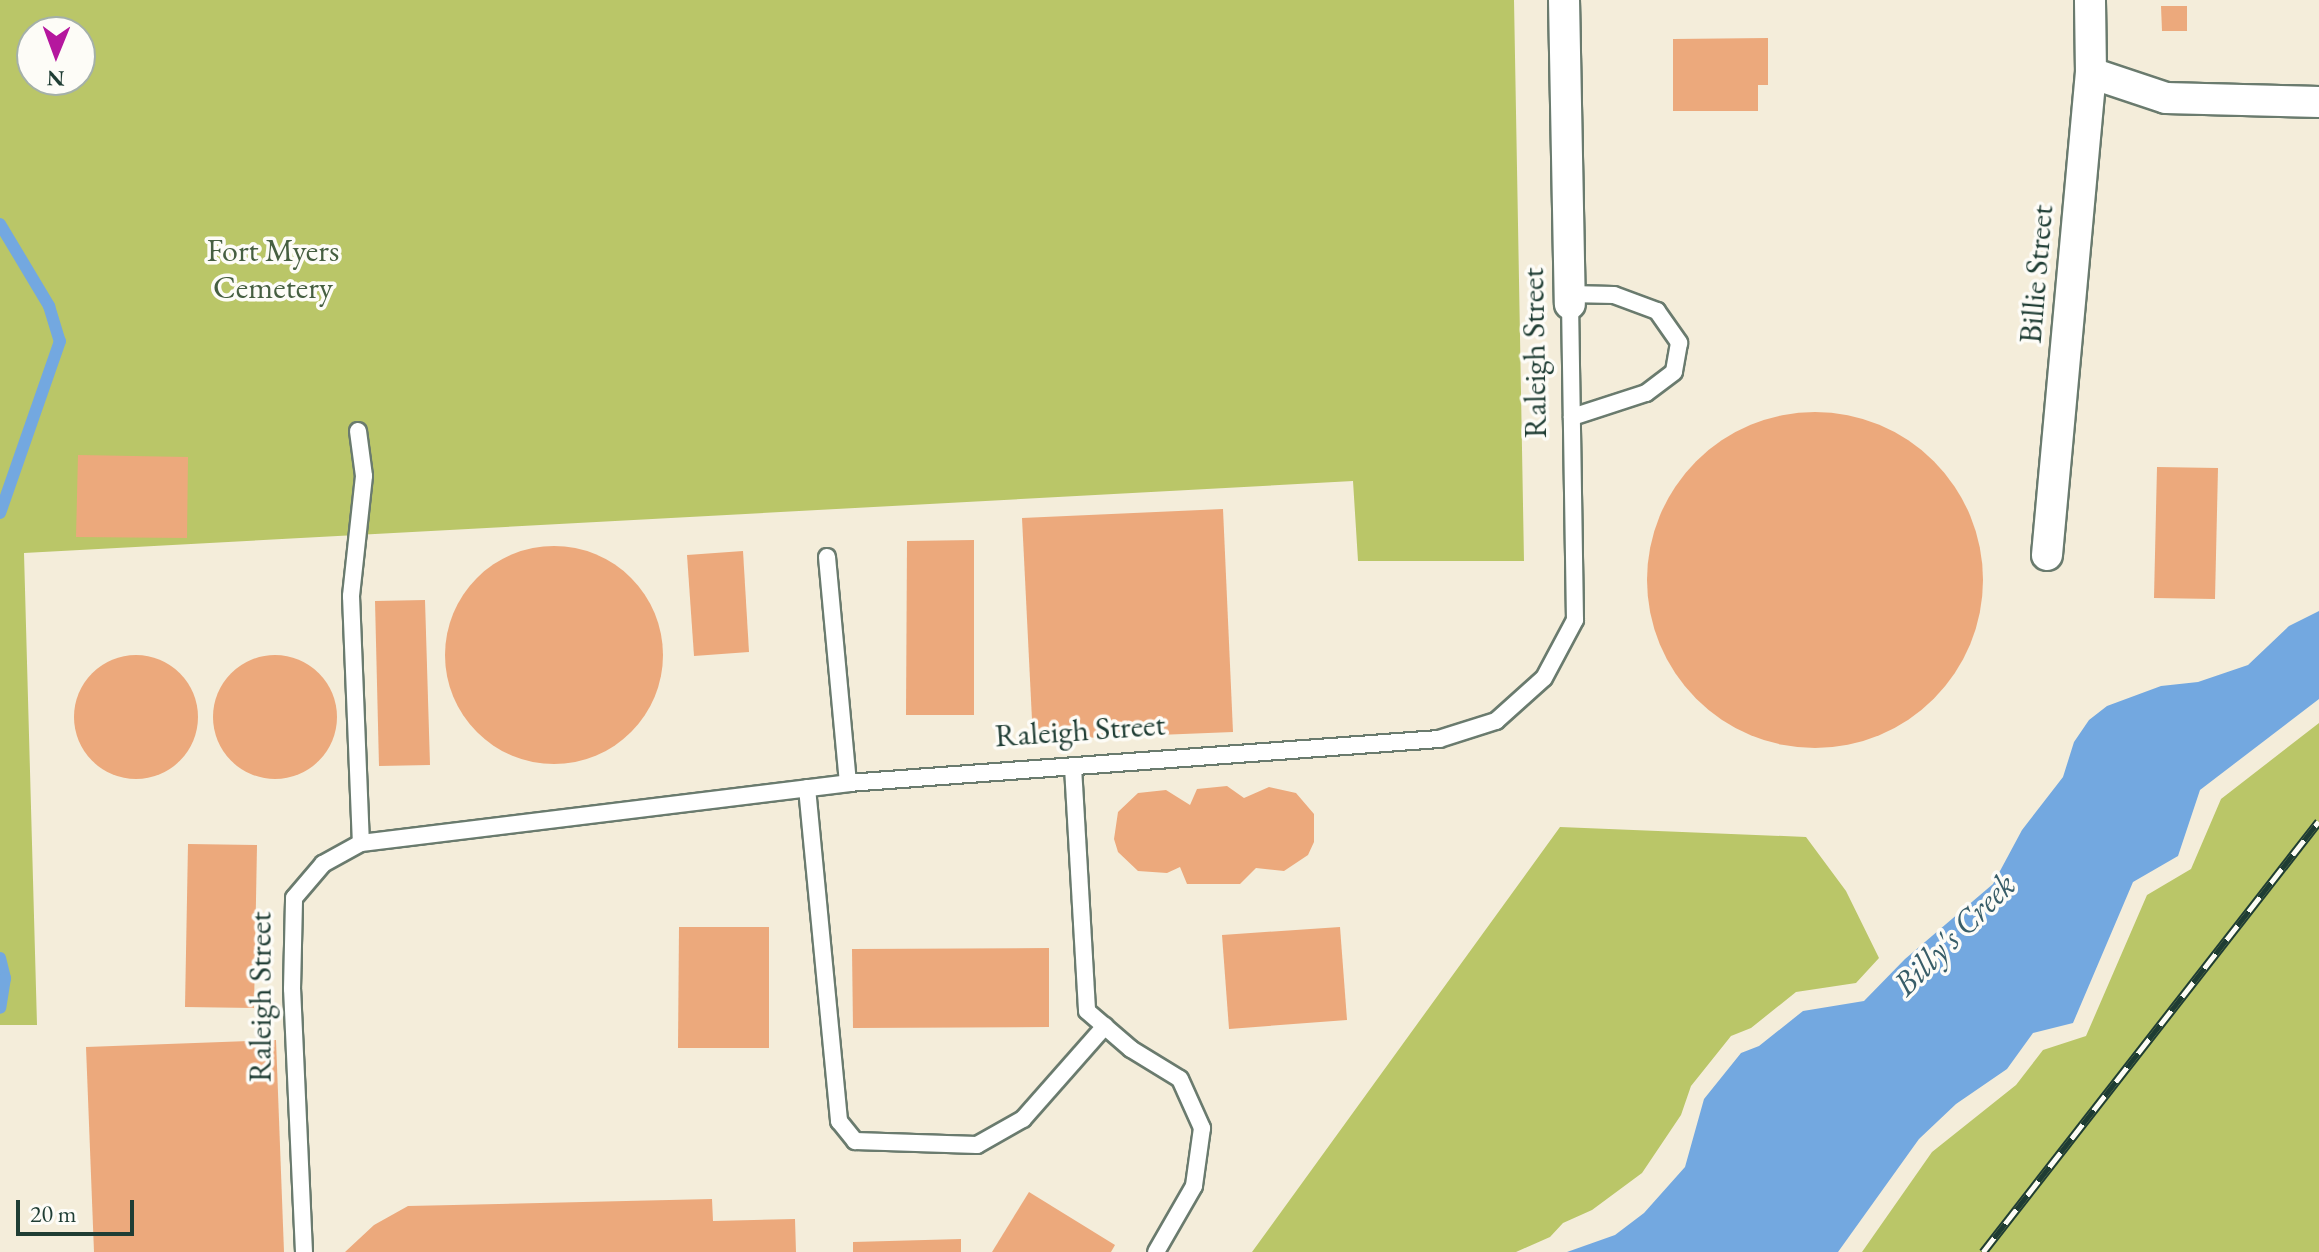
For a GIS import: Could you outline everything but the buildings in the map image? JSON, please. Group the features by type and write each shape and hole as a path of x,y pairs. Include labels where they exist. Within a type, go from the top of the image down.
{"street":[{"name":"Raleigh Street","path":"1564,0 1569,299"},
{"name":"Billie Street","path":"2047,555 2091,73 2090,0"},
{"path":"2091,73 2166,98 2319,102"}],"lane":[{"path":"1569,299 1614,295 1657,311 1679,343 1674,372 1646,393 1572,417"},
{"name":"Raleigh Street","path":"304,1252 292,989 294,898 323,864 361,843 848,783 1439,739 1496,721 1544,678 1575,620 1569,299"},
{"path":"358,431 364,476 351,596 361,843"},
{"path":"827,557 848,783"},
{"path":"1073,767 1087,1011 1180,1079 1202,1128 1194,1186 1156,1252"},
{"path":"807,788 839,1121 855,1141 977,1145 1023,1119 1105,1026"}],"green space":[{"name":"Fort Myers Cemetery","path":"0,0 1514,0 1524,561 1358,561 1353,481 24,553 37,1025 0,1025"},
{"path":"2319,723 2319,1252 1862,1252 1932,1152 2016,1085 2043,1050 2086,1036 2147,895 2191,869 2221,799"},
{"path":"1560,827 1806,837 1846,891 1879,958 1856,983 1796,992 1751,1028 1731,1036 1691,1086 1681,1115 1642,1173 1592,1210 1563,1223 1550,1237 1516,1252 1252,1252"}],"water":[{"name":"Billy's Creek","path":"2319,611 2319,699 2200,790 2178,856 2133,882 2073,1023 2033,1033 2007,1069 1956,1104 1919,1139 1838,1252 1567,1252 1615,1235 1644,1213 1685,1167 1704,1099 1741,1053 1759,1046 1803,1011 1864,1001 1905,959 1993,884 2022,830 2063,777 2074,742 2089,720 2107,706 2161,686 2198,682 2248,665 2289,626"}],"waterway":[{"path":"0,224 49,306 60,341 0,513"},
{"path":"0,958 5,978 0,1008"}],"railway":[{"path":"1983,1252 2319,821"}]}
